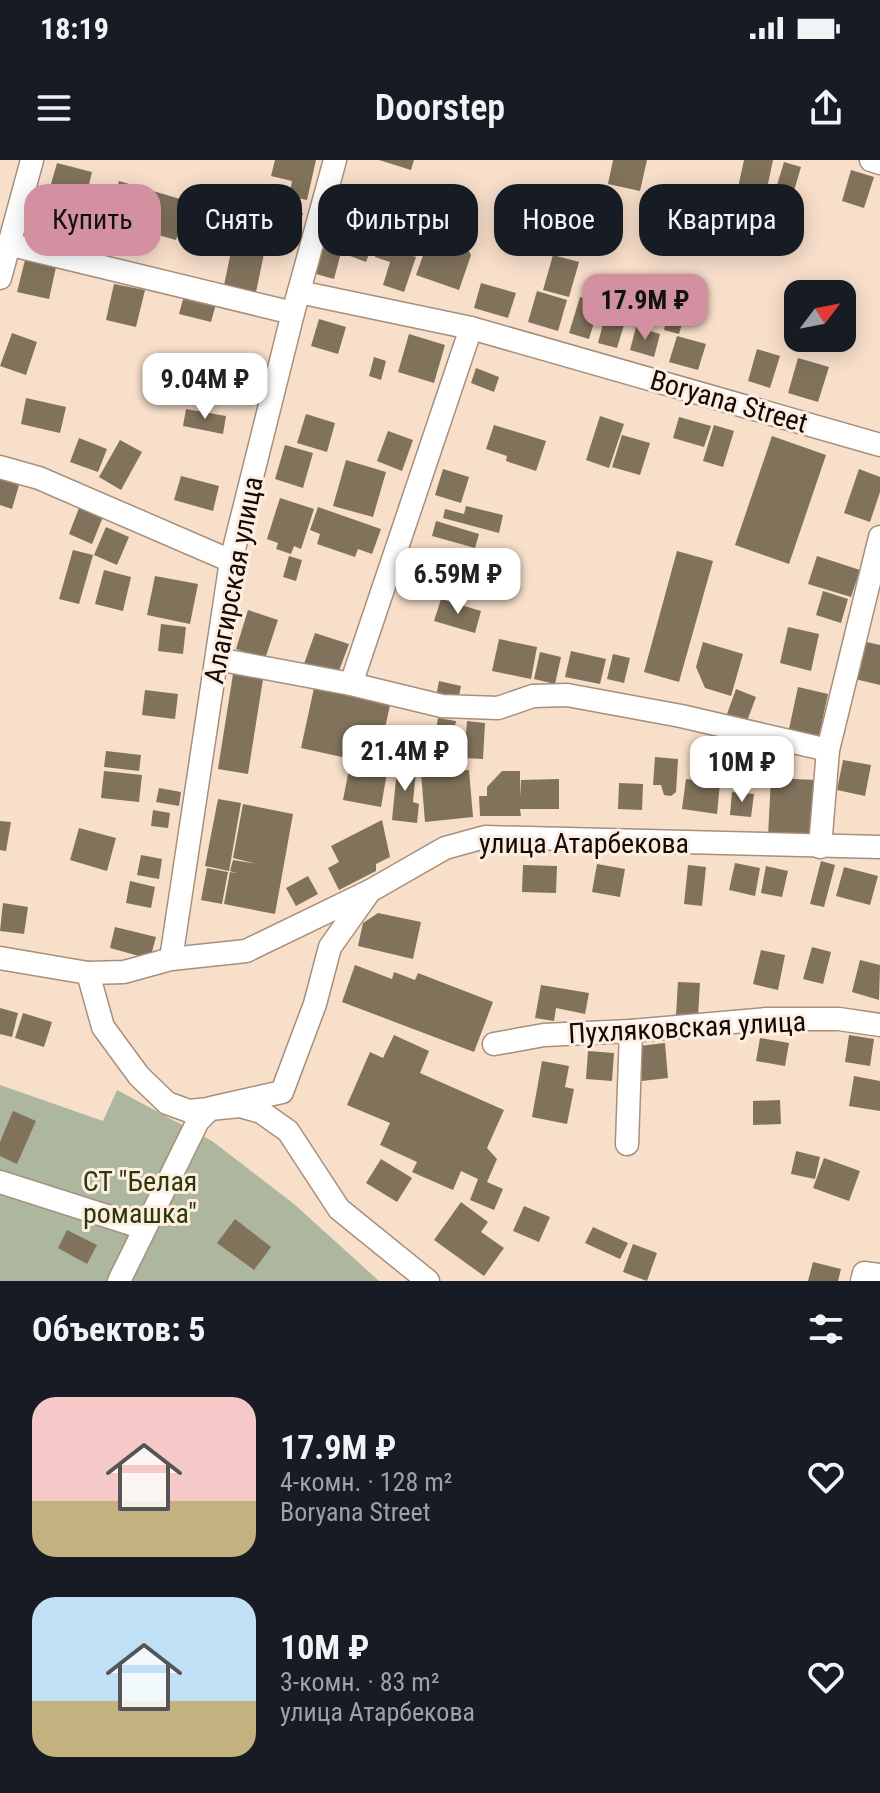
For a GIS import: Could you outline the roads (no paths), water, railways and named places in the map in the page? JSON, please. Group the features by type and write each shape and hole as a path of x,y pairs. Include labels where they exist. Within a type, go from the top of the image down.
{"street":[{"path":"0,278 6,235 32,160"},
{"name":"Алагирская улица","path":"171,959 231,561 335,160"},
{"path":"871,160 880,163"},
{"name":"Boryana Street","path":"6,235 296,303 471,328 880,445"},
{"path":"351,684 471,328"},
{"path":"0,467 39,478 231,561"},
{"path":"820,847 828,750 880,537"},
{"path":"217,659 351,684 442,706 498,708 533,696 567,695 681,716 828,750"},
{"name":"улица Атарбекова","path":"0,958 88,973 124,972 171,959 246,951 370,891 445,848 485,837 880,847"},
{"path":"119,1281 198,1121 211,1108 282,1092 315,1004 330,947 370,891"},
{"path":"88,973 103,1027 139,1076 167,1103 189,1111 240,1106 261,1112 288,1131 339,1209 428,1281"},
{"name":"Пухляковская улица","path":"494,1044 544,1035 766,1019 839,1019 880,1025"},
{"path":"627,1144 631,1031"},
{"path":"0,1182 144,1228"},
{"path":"862,1281 864,1273 880,1275"}],"park label":[{"name":"СТ \"Белая ромашка\"","path":"140,1197"}]}
